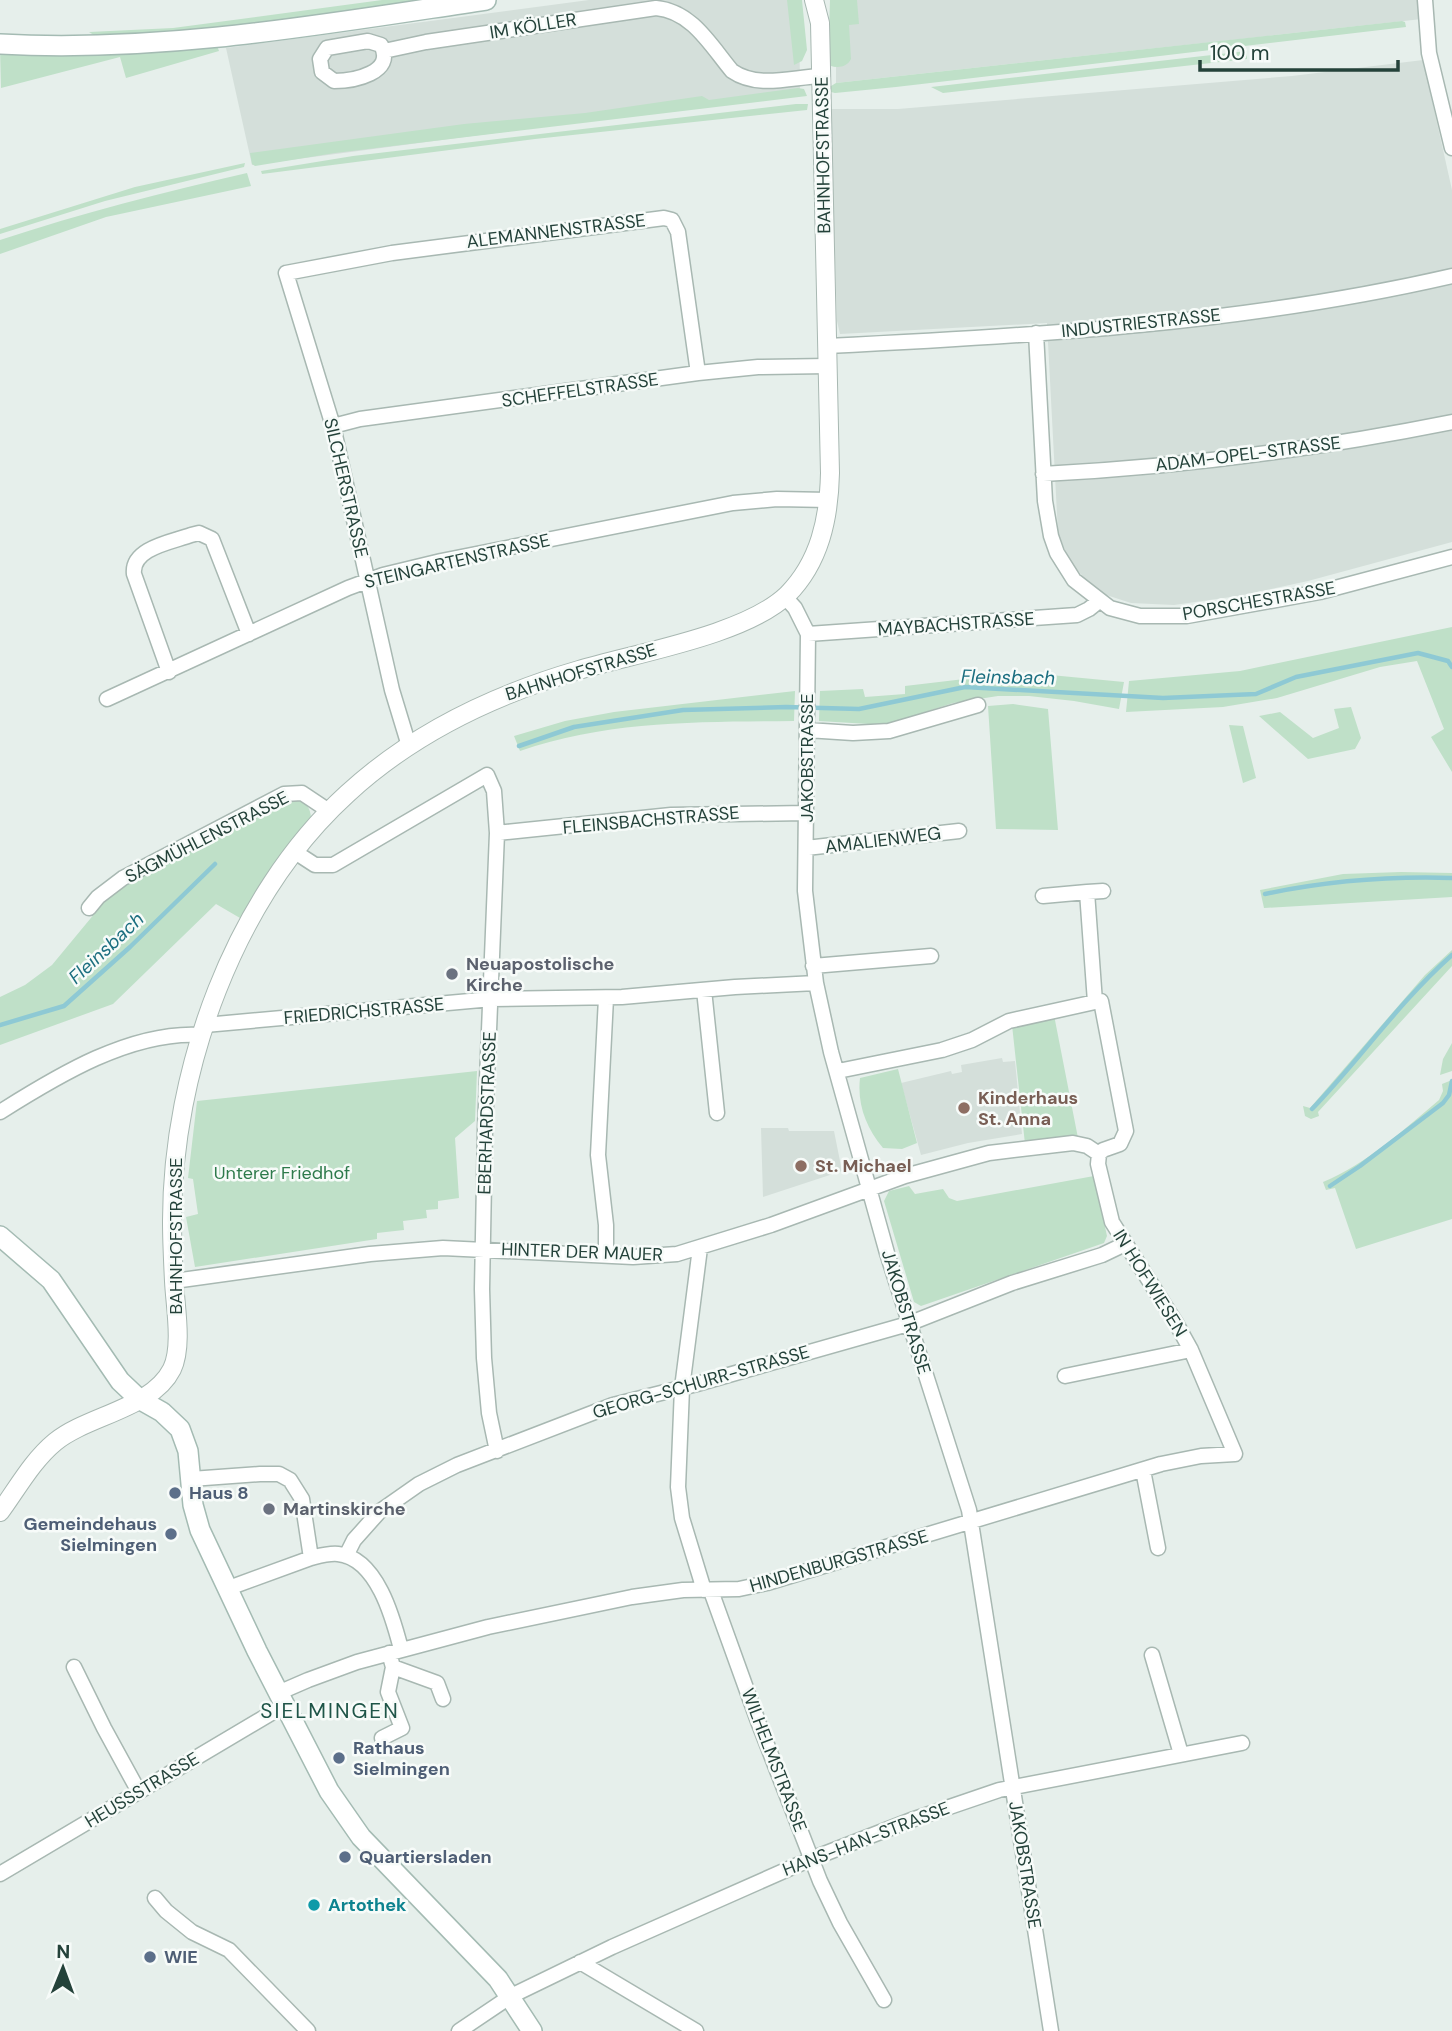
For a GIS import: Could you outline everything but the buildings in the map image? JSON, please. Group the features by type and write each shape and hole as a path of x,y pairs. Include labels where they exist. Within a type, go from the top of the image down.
{"main road":[{"path":"0,44 82,47 182,42 486,0"},
{"path":"0,1236 51,1280 120,1381 139,1399 173,1420 180,1429 188,1451 196,1518 226,1589 329,1791 348,1820 377,1854 494,1974 532,2031"}],"street":[{"name":"BAHNHOFSTRASSE","path":"814,0 820,19"},
{"name":"BAHNHOFSTRASSE","path":"0,1512 39,1458 55,1442 139,1399 165,1380 175,1362 177,1346 172,1210 183,1100 227,967 272,884 329,811 364,779 447,722 495,699 553,677 740,623 772,607 785,597 802,578 813,559 823,532 829,500 820,19 824,0"},
{"path":"1426,7 1429,53 1452,148"},
{"name":"IM KÖLLER","path":"384,51 426,42 656,8 673,11 686,18 732,71 746,79 769,81 821,75"},
{"name":"ALEMANNENSTRASSE","path":"286,273 318,265 413,250 664,218 673,220 678,232 698,373"},
{"name":"SILCHERSTRASSE","path":"286,273 333,426 392,690 409,746"},
{"name":"INDUSTRIESTRASSE","path":"827,346 1036,333 1223,315 1361,294 1452,276"},
{"name":"PORSCHESTRASSE","path":"1036,333 1048,520 1057,553 1074,580 1110,608 1140,617 1187,616 1320,592 1452,556"},
{"name":"SCHEFFELSTRASSE","path":"333,426 360,419 698,373 828,366"},
{"name":"ADAM-OPEL-STRASSE","path":"1043,474 1109,471 1233,458 1452,422"},
{"name":"STEINGARTENSTRASSE","path":"107,699 368,579 441,561 733,503 760,499 829,500"},
{"path":"169,672 134,574 133,566 141,554 191,535 199,533 209,536 216,545 249,634"},
{"path":"785,597 795,608 808,634"},
{"name":"MAYBACHSTRASSE","path":"808,634 1077,615 1099,601"},
{"name":"JAKOBSTRASSE","path":"808,634 806,891 813,966 831,1052 908,1324 958,1470 972,1523 1051,2031"},
{"path":"807,727 864,733 889,731 978,705"},
{"name":"EBERHARDSTRASSE","path":"295,852 315,865 333,864 487,775 494,791 497,832 482,1248 484,1358 489,1413 497,1451"},
{"name":"SÄGMÜHLENSTRASSE","path":"89,908 98,897 123,878 284,794 302,793 329,811"},
{"name":"FLEINSBACHSTRASSE","path":"497,832 682,815 806,813"},
{"name":"AMALIENWEG","path":"806,848 959,831"},
{"path":"1043,895 1103,891"},
{"path":"1087,892 1095,1002"},
{"path":"813,966 931,956"},
{"name":"FRIEDRICHSTRASSE","path":"0,1112 66,1074 136,1043 204,1030 492,999 606,998 816,983"},
{"path":"704,990 717,1113"},
{"path":"606,998 598,1142 606,1225 606,1256"},
{"path":"838,1071 942,1050 972,1040 1009,1021 1101,1001 1126,1131 1120,1144 1099,1154"},
{"name":"HINTER DER MAUER","path":"174,1281 383,1252 443,1248 655,1257 700,1248 905,1177 989,1153 1073,1143 1087,1146 1099,1154"},
{"name":"IN HOFWIESEN","path":"1099,1154 1098,1164 1107,1208 1125,1244 1177,1323 1235,1454"},
{"name":"GEORG-SCHURR-STRASSE","path":"346,1556 365,1526 395,1500 438,1474 613,1405 908,1324 1000,1287 1102,1255 1125,1244"},
{"name":"WILHELMSTRASSE","path":"700,1248 682,1388 679,1503 707,1590 811,1859 839,1923 884,2000"},
{"path":"1065,1376 1191,1350"},
{"name":"HINDENBURGSTRASSE","path":"281,1699 327,1673 564,1610 664,1592 739,1589 767,1583 1143,1470 1201,1456 1235,1454"},
{"path":"1143,1470 1158,1548"},
{"path":"191,1479 279,1474 290,1480 302,1499 311,1558"},
{"path":"226,1589 311,1558 337,1554 359,1564 383,1594 392,1615 394,1656 388,1692 402,1728 382,1738"},
{"path":"1152,1655 1181,1754"},
{"path":"394,1656 437,1683 443,1699"},
{"path":"74,1667 139,1792"},
{"name":"HEUSSSTRASSE","path":"0,1874 139,1792 281,1699"},
{"name":"HANS-HAN-STRASSE","path":"459,2031 511,1996 580,1962 811,1859 954,1804 1013,1787 1242,1743"},
{"path":"155,1898 166,1911 192,1932 229,1950 308,2031"},
{"path":"580,1962 696,2031"}],"shaded area":[{"path":"589,0 799,0 800,93 252,165 226,48"},
{"path":"839,0 1420,0 1422,19 836,83 836,67 832,66"},
{"path":"1423,60 1452,190 1452,542 1308,581 1238,596 1174,605 1131,603 1097,592 1070,562 1058,533 1047,323 840,334 837,321 830,109 898,109 1292,76"},
{"name":"Kinderhaus St. Anna","path":"1002,1058 1003,1062 1015,1061 1022,1134 968,1143 921,1155 901,1083 951,1071 952,1074 962,1072 961,1065"},
{"name":"St. Michael","path":"761,1128 834,1131 842,1171 763,1197"}],"green space":[{"path":"382,0 426,0 199,31 97,37 89,32 173,28"},
{"path":"787,0 802,0 807,50 802,61 794,65"},
{"path":"830,0 857,0 859,24 849,25 851,59 840,67 831,66 828,60"},
{"path":"1402,21 1406,27 896,87 831,92 831,86 836,83"},
{"path":"216,43 219,51 126,78 120,57 1,88 0,48"},
{"path":"1247,51 1247,59 943,93 931,87"},
{"path":"804,89 807,96 335,153 255,166 250,153 464,124 585,113 702,96 709,100"},
{"path":"808,104 807,110 535,139 262,174 261,171 353,156"},
{"path":"245,163 244,167 105,201 0,234 0,229 135,187"},
{"path":"247,173 251,186 106,217 0,254 0,240 123,204"},
{"path":"1452,627 1452,772 1431,737 1444,729 1417,661 1380,667 1277,698 1223,707 1126,712 1129,681 1240,671"},
{"path":"1040,674 1124,682 1119,709 1029,696 998,696 953,703 885,725 819,721 820,691 863,689 865,697 905,694 905,686"},
{"path":"795,691 794,721 690,723 622,728 588,733 520,751 514,736 565,721 614,712"},
{"path":"1013,704 1048,709 1058,830 996,829 988,706"},
{"path":"1351,707 1361,738 1355,749 1308,759 1259,716 1280,712 1313,738 1339,728 1334,709"},
{"path":"1229,725 1243,726 1256,778 1243,783"},
{"path":"296,796 309,808 311,819 240,918 216,904 113,1004 0,1045 0,997 25,985 52,965 119,884"},
{"path":"1452,873 1452,897 1264,908 1260,890 1343,874"},
{"path":"1452,950 1452,966 1318,1112 1319,1116 1311,1119 1305,1116 1303,1106 1310,1108 1425,975"},
{"path":"1054,1015 1078,1138 1025,1144 1012,1025"},
{"path":"1452,1043 1452,1071 1440,1075 1443,1059"},
{"path":"898,1069 917,1143 902,1149 883,1148 864,1115 860,1078"},
{"name":"Unterer Friedhof","path":"477,1071 475,1121 455,1138 459,1198 438,1201 438,1209 426,1210 427,1218 403,1221 404,1230 377,1233 377,1239 195,1267 186,1217 198,1214 193,1179 188,1178 197,1101"},
{"path":"1452,1080 1452,1219 1356,1249 1335,1188 1326,1190 1323,1182 1355,1166 1398,1134 1439,1100 1443,1091 1442,1084"},
{"path":"1094,1176 1107,1236 1104,1243 921,1306 914,1302 884,1201 889,1191 909,1186 915,1194 943,1189 949,1198 957,1201"}],"waterway":[{"name":"Fleinsbach","path":"519,746 574,727 683,710 786,707 859,709 965,687 1163,698 1256,694 1296,677 1418,653 1448,661 1452,667"},
{"name":"Fleinsbach","path":"0,1025 64,1006 130,947 215,864"},
{"path":"1265,894 1358,880 1452,878"},
{"path":"1312,1109 1415,991 1452,955"},
{"path":"1330,1186 1443,1103 1449,1095 1452,1081"}],"place":[{"name":"Neuapostolische Kirche","path":"452,974"},
{"name":"Kinderhaus St. Anna","path":"964,1108"},
{"name":"St. Michael","path":"801,1166"},
{"name":"Haus 8","path":"175,1493"},
{"name":"Martinskirche","path":"269,1509"},
{"name":"Gemeindehaus Sielmingen","path":"171,1534"},
{"name":"Rathaus Sielmingen","path":"339,1758"},
{"name":"Quartiersladen","path":"345,1857"},
{"name":"Artothek","path":"314,1905"},
{"name":"WIE","path":"150,1957"}],"district":[{"name":"SIELMINGEN","path":"330,1711"}]}
